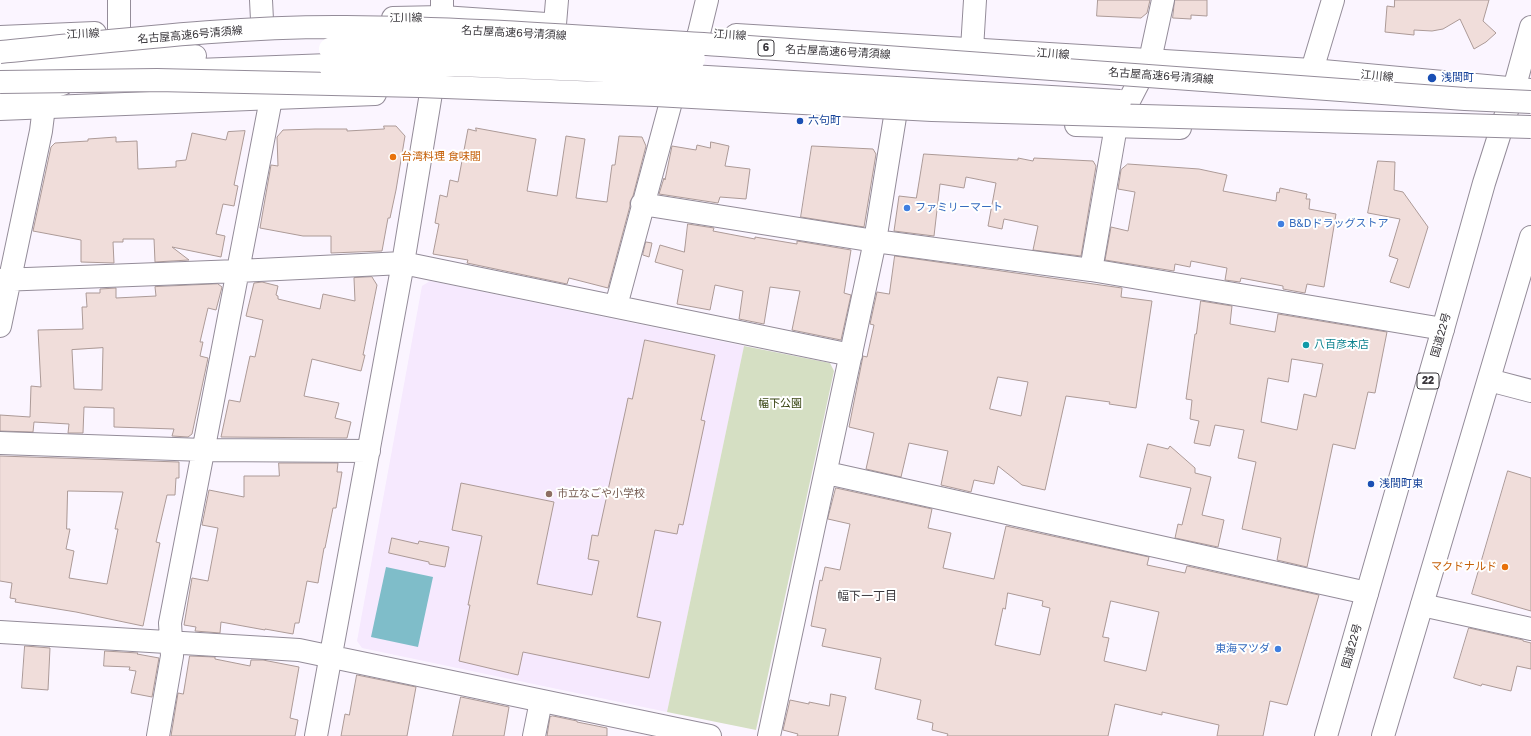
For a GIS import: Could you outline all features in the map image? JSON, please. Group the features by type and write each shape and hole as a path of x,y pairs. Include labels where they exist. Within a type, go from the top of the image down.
{"main road":[{"path":"118,32 120,0"},
{"path":"555,24 557,0"},
{"path":"616,306 642,204 671,102 699,33 707,0"},
{"path":"972,49 975,0"},
{"path":"1091,270 1116,126 1150,60 1162,0"},
{"path":"1312,70 1333,0"},
{"path":"316,736 403,263 431,92 442,9"},
{"name":"江川線","path":"0,37 118,32 261,10 442,9 555,24 1312,70 1522,89"},
{"name":"名古屋高速6号清須線","path":"0,52 210,32 344,27 416,29 515,33 946,59 1465,99 1531,102"},
{"name":"国道22号","path":"1326,736 1484,183 1499,136 1522,89 1531,27"},
{"path":"0,103 94,74 455,49 869,67 1288,92 1465,99"},
{"path":"0,65 330,57 455,65 602,70 1044,96 1456,124"},
{"path":"0,82 157,80 419,86 647,95 932,110 1531,127"},
{"path":"0,109 431,92 671,102 895,117 1116,126 1531,136"},
{"path":"158,736 172,656 170,623 271,99"},
{"path":"0,326 5,280 42,131 44,107"},
{"path":"770,736 875,241 895,117"},
{"path":"642,204 875,241 1091,270 1443,329"},
{"path":"1383,736 1531,237"},
{"path":"5,280 403,263 851,355"},
{"path":"1489,380 1531,391"},
{"path":"0,443 204,450 369,451"},
{"path":"827,473 1367,593"},
{"path":"1422,605 1531,629"},
{"path":"0,632 299,650 541,701 682,733 710,736"},
{"path":"534,736 541,701"}],"shaded area":[{"name":"市立なごや小学校","path":"430,281 744,346 667,712 362,648 357,641 422,286"}],"green space":[{"name":"幅下公園","path":"744,346 830,363 834,371 756,730 667,712"}],"water":[{"path":"386,567 433,577 418,647 371,637"}],"building":[{"path":"1098,0 1150,0 1147,13 1141,18 1097,16"},
{"path":"1175,0 1207,0 1207,16 1191,15 1191,19 1173,18"},
{"path":"1395,0 1489,0 1483,21 1496,33 1486,42 1474,49 1460,19 1443,29 1432,31 1414,30 1414,35 1385,32 1387,6 1394,7"},
{"path":"384,126 396,126 405,136 396,190 390,218 388,218 382,251 331,253 331,236 303,236 260,228 271,165 278,166 277,137 283,130 347,129 347,131 384,129"},
{"path":"476,128 536,139 527,191 557,196 566,136 585,139 576,198 607,202 612,165 615,165 619,136 642,137 646,146 608,288 569,278 567,284 467,263 468,260 433,254 439,224 435,223 440,195 447,197 450,180 458,182 468,129 476,131"},
{"path":"245,131 234,185 238,186 234,206 223,204 216,234 225,236 221,257 172,247 189,260 155,262 154,239 123,239 123,242 113,242 114,263 81,262 81,240 33,231 51,147 55,143 88,141 88,139 116,137 116,142 137,141 138,169 176,167 176,161 186,160 192,133 226,140 228,132"},
{"path":"711,142 729,146 725,166 750,169 746,199 720,197 718,203 659,194 664,178 665,180 672,146 696,150 697,145 710,148"},
{"path":"812,146 873,149 876,154 864,227 801,217"},
{"path":"924,154 1018,160 1018,158 1033,161 1034,158 1093,161 1096,166 1081,256 1033,250 1038,226 1004,219 1002,229 988,226 996,183 966,177 964,188 940,184 934,236 894,231 899,196 916,198"},
{"path":"1378,161 1395,162 1394,190 1403,192 1428,227 1409,288 1390,282 1398,259 1389,256 1400,219 1368,213"},
{"path":"1128,164 1199,169 1227,175 1223,191 1276,201 1277,192 1279,193 1280,188 1307,194 1306,199 1310,199 1309,209 1336,214 1324,287 1307,284 1305,293 1283,289 1283,286 1241,278 1240,282 1225,280 1227,268 1191,261 1190,267 1175,264 1174,271 1105,260 1111,227 1128,231 1135,192 1118,189 1121,170"},
{"path":"688,224 714,228 713,231 755,239 755,237 797,244 797,241 851,250 844,293 851,295 841,340 792,330 800,291 770,287 764,324 739,319 743,291 715,285 710,310 677,304 683,270 655,262 660,245 684,252"},
{"path":"646,242 652,243 649,257 643,255"},
{"path":"895,256 1122,288 1121,297 1152,301 1136,408 1109,404 1110,402 1066,396 1045,490 1022,485 998,466 994,484 974,480 971,492 941,485 948,451 909,443 901,477 866,469 874,433 849,427 863,356 867,357 874,325 870,324 877,292 889,294","holes":["998,377 1028,382 1021,416 990,409"]},
{"path":"372,277 377,285 361,371 312,359 304,396 339,403 335,418 351,422 347,438 221,437 229,400 240,402 250,356 255,357 263,320 246,316 254,283 262,282 278,286 276,295 278,296 278,299 320,309 323,294 355,301 354,278"},
{"path":"218,284 222,287 216,310 208,308 200,342 203,342 200,356 208,358 192,434 188,437 172,436 174,429 114,427 114,408 84,407 83,433 68,433 69,424 34,422 33,432 0,431 0,415 30,417 31,386 41,387 38,330 83,329 82,307 87,307 86,293 100,293 100,289 116,288 116,298 156,296 155,287","holes":["103,348 102,390 74,389 72,350"]},
{"path":"1201,301 1232,306 1230,324 1275,332 1278,314 1387,332 1375,393 1368,392 1355,449 1333,444 1307,567 1277,560 1281,538 1242,529 1256,462 1238,458 1244,430 1215,425 1210,446 1194,443 1199,421 1190,419 1192,400 1186,399","holes":["1292,359 1323,364 1316,397 1304,394 1297,430 1261,422 1268,378 1288,382"]},
{"path":"645,340 715,355 701,420 705,421 683,525 679,524 677,534 655,530 637,617 661,622 649,678 523,652 518,675 459,661 470,605 468,605 482,536 452,530 461,483 554,502 537,584 592,595 599,561 588,559 592,535 598,536 628,398 632,399"},
{"path":"1148,444 1168,449 1170,446 1195,468 1195,473 1211,477 1202,515 1224,520 1218,547 1175,538 1178,524 1182,525 1191,488 1140,477"},
{"path":"0,456 179,462 179,478 176,478 175,495 167,495 156,542 160,543 143,626 76,612 15,602 16,599 10,598 12,583 0,581","holes":["68,491 123,492 115,529 118,529 107,584 69,578 74,551 66,549 70,529 67,529"]},
{"path":"279,463 338,463 337,472 342,472 336,508 333,508 318,583 307,581 299,623 295,623 293,634 221,622 220,633 195,631 196,627 184,625 192,578 208,581 218,528 202,525 209,490 244,497 244,476 279,476"},
{"path":"1508,471 1531,478 1531,611 1472,594"},
{"path":"836,488 932,509 928,528 951,533 943,568 994,579 1006,526 1149,557 1147,565 1185,573 1187,566 1319,595 1287,705 1270,701 1263,736 1217,736 1219,725 1162,712 1162,715 1115,704 1108,736 947,736 948,734 932,730 933,723 917,719 921,700 875,689 881,658 822,646 826,629 811,626 820,580 822,581 825,567 840,570 850,524 828,519","holes":["1008,593 1043,601 1042,606 1050,608 1040,655 995,645 1003,608 1005,609","1111,601 1159,612 1146,671 1104,661 1109,638 1103,637"]},
{"path":"392,538 418,544 419,541 449,547 445,567 389,553"},
{"path":"1469,628 1531,643 1531,669 1517,666 1511,691 1482,684 1481,686 1454,678"},
{"path":"25,646 50,648 48,690 22,688"},
{"path":"105,651 138,653 137,654 159,658 152,697 131,693 136,671 129,670 130,667 104,666"},
{"path":"190,656 215,657 215,659 250,666 251,660 263,660 299,667 290,718 298,720 295,736 171,736 178,693 183,694"},
{"path":"357,675 416,687 407,736 341,736 345,714 349,715"},
{"path":"831,694 846,697 838,736 797,736 798,734 783,730 790,700 829,706"},
{"path":"461,697 509,707 504,736 453,736"},
{"path":"553,716 607,728 607,736 547,736 550,717"}],"place":[{"name":"浅間町","path":"1432,78"},
{"name":"六句町","path":"800,121"},
{"name":"台湾料理 食味閣","path":"393,157"},
{"name":"ファミリーマート","path":"907,208"},
{"name":"B&Dドラッグストア","path":"1281,224"},
{"name":"八百彦本店","path":"1306,345"},
{"name":"浅間町東","path":"1371,484"},
{"name":"市立なごや小学校","path":"549,494"},
{"name":"マクドナルド","path":"1505,567"},
{"name":"東海マツダ","path":"1278,649"}],"district":[{"name":"幅下一丁目","path":"867,596"}]}
